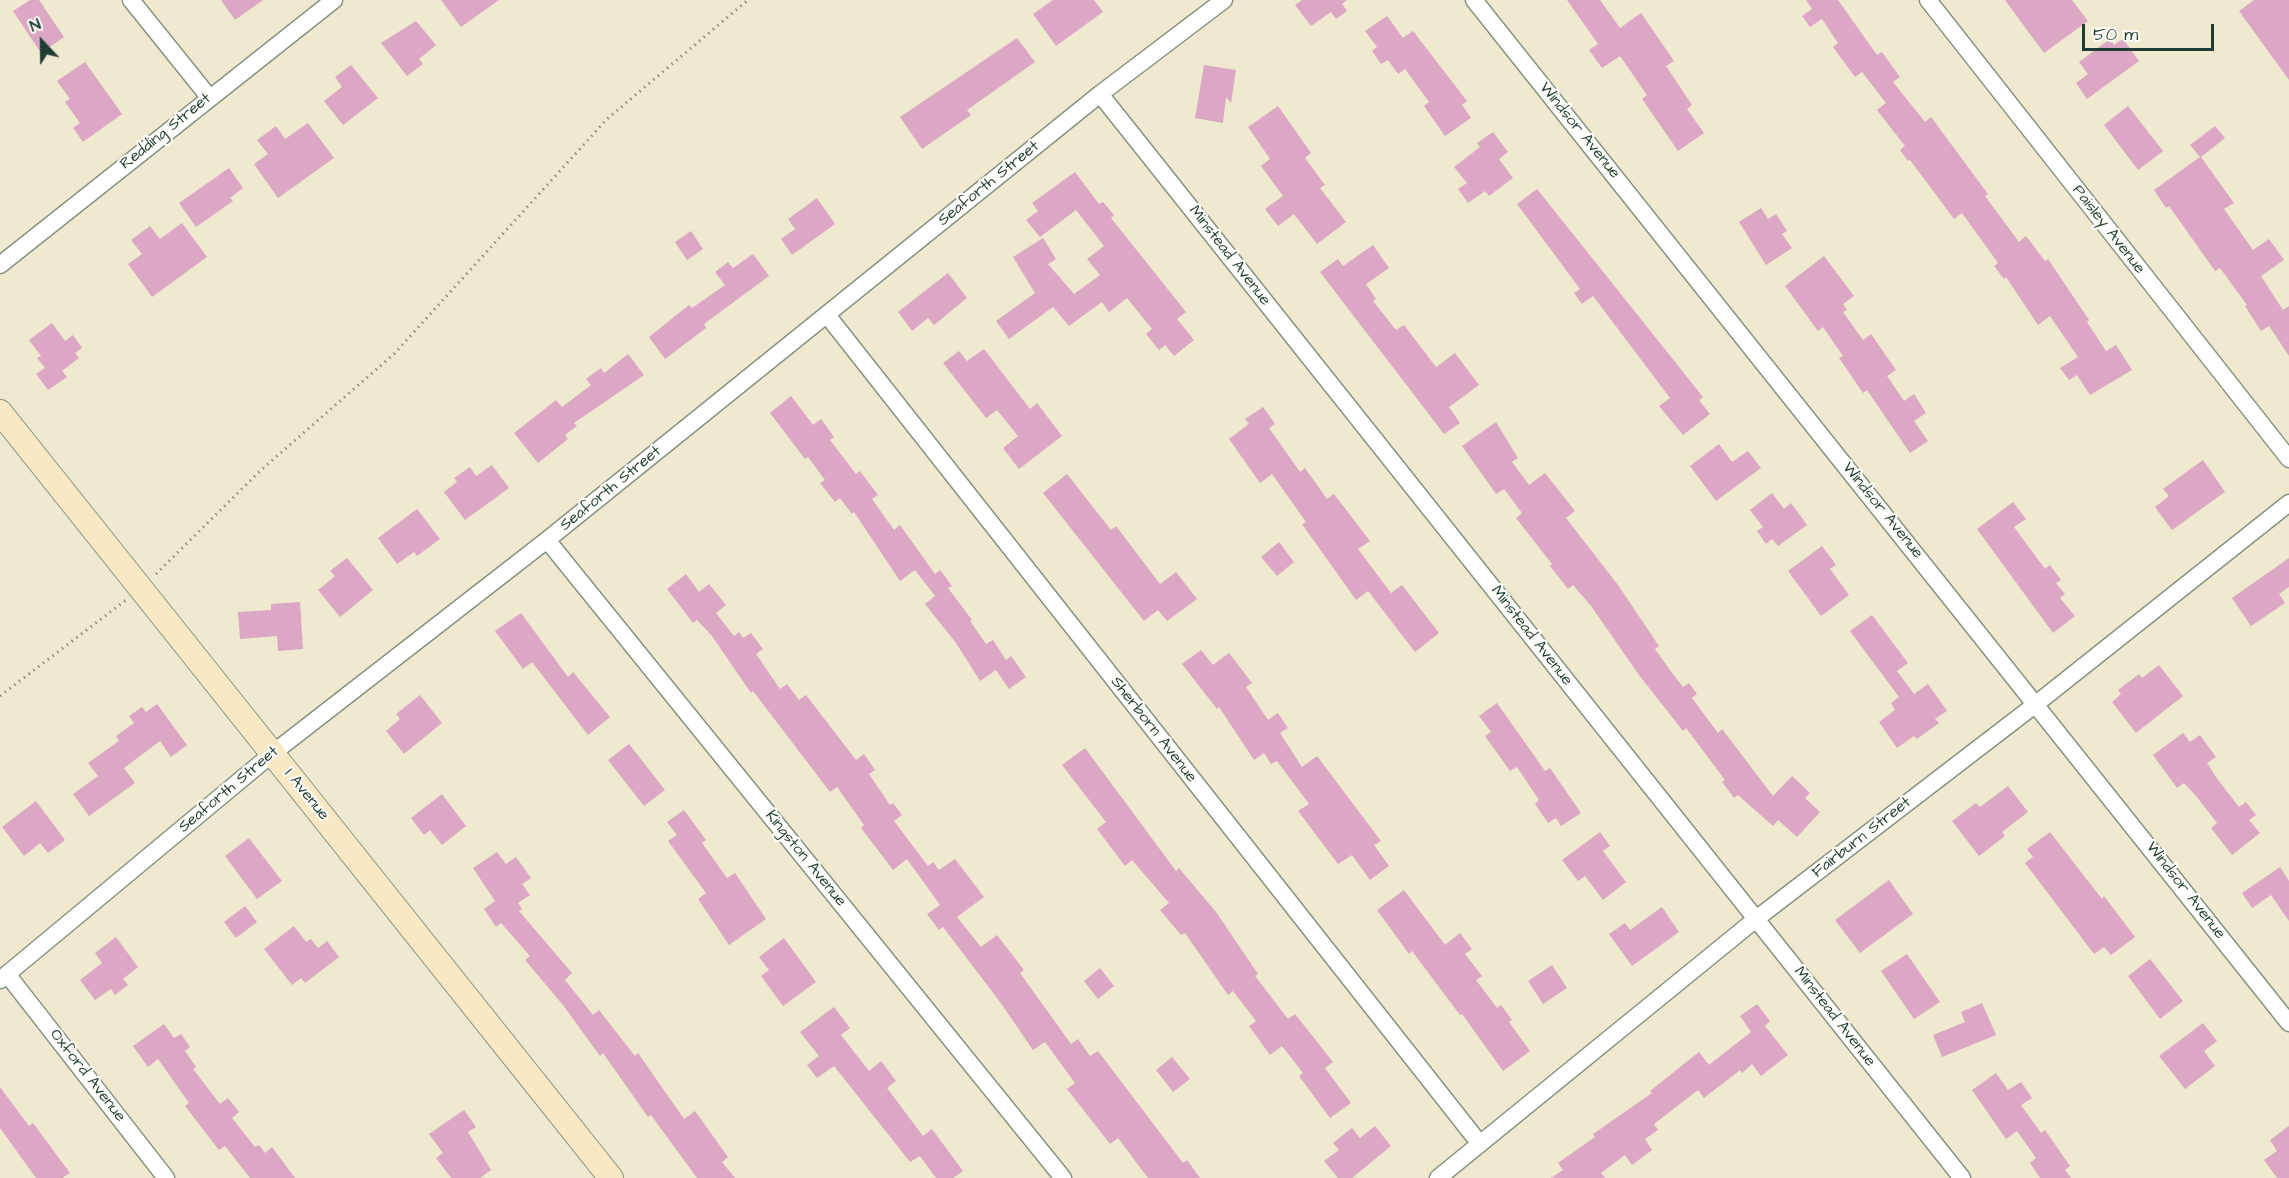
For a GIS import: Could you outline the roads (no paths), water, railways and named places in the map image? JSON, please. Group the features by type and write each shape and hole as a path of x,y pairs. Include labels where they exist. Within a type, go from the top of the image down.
{"main road":[{"name":"I Avenue","path":"0,412 611,1178"}],"street":[{"path":"131,0 209,97"},
{"name":"Redding Street","path":"0,265 334,0"},
{"name":"Seaforth Street","path":"4,977 273,753 547,540 1100,94 1224,0"},
{"name":"Windsor Avenue","path":"1474,0 2289,1023"},
{"name":"Paisley Avenue","path":"1928,0 2289,459"},
{"name":"Minstead Avenue","path":"1100,94 1962,1178"},
{"name":"Sherborn Avenue","path":"827,315 1480,1144"},
{"name":"Fairburn Street","path":"1438,1178 1756,919 2036,704 2289,503"},
{"name":"Kingston Avenue","path":"547,540 1064,1178"},
{"name":"Oxford Avenue","path":"4,977 166,1178"}]}
